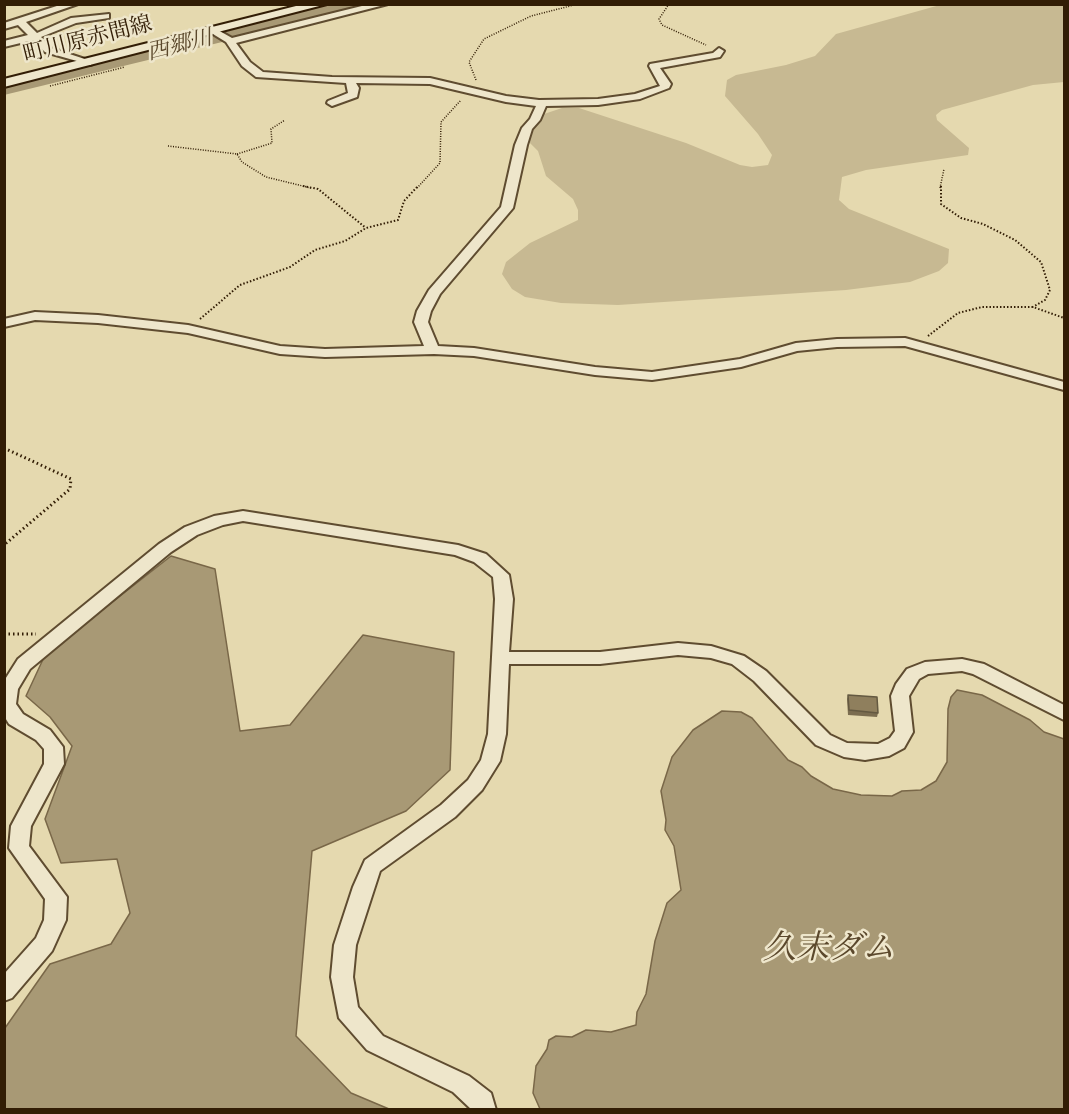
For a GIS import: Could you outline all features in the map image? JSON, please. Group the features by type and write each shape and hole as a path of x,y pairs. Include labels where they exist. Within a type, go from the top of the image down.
{"main road":[{"name":"町川原赤間線","path":"4,83 215,33 321,4"}],"street":[{"path":"4,26 74,4"},
{"path":"229,41 384,4"},
{"path":"4,44 36,36 74,20 106,16"},
{"path":"21,22 48,50 87,63"},
{"path":"215,33 229,41 246,64 260,75 349,80 430,81 538,103 598,102 636,97 664,88 666,84 654,66 717,55 719,51"},
{"path":"332,103 353,95 354,88 349,80"},
{"path":"434,350 426,339 421,322 424,311 434,293 507,208 521,145 527,128 540,110 541,106 538,103"},
{"path":"4,323 35,316 57,316 188,329 279,350 325,353 434,350 508,355 595,371 652,376 730,365 796,347 837,343 905,342 1065,386"},
{"path":"4,991 44,944 55,921 56,897 18,848 21,826 54,764 53,747 43,735 16,719 7,704 9,689 24,664 165,548 191,531 220,520 243,516 458,550 480,558 501,575 504,599 497,734 490,761 475,785 448,811 372,866 345,945 342,977 347,1011 375,1043 461,1084 483,1101 484,1110"},
{"path":"500,658 600,658 678,649 711,652 738,660 760,676 823,740 844,750 865,753 882,751 897,743 904,732 900,696 902,690 913,674 925,668 962,665 978,669 1065,713"}],"path":[{"path":"489,93 474,78 469,62 475,49 484,39 531,16 578,4"},
{"path":"669,4 659,19 662,25 719,51"},
{"path":"188,329 240,285 290,267 315,250 345,241 366,228 398,220 404,201 437,169 440,163 441,122 470,90"},
{"path":"168,146 237,154 272,143 271,129 285,120"},
{"path":"237,154 250,167 266,177 279,182 318,189 366,228"},
{"path":"944,169 939,194 941,204 961,218 983,224 1015,240 1041,262 1050,290 1045,300 1033,307"},
{"path":"921,347 928,336 958,313 982,307 1033,307 1065,318"},
{"path":"4,448 70,479 70,489 4,544"}],"shaded area":[{"path":"940,5 1064,5 1064,82 1033,85 942,110 936,115 937,120 969,148 968,155 866,170 842,177 839,200 849,209 949,249 948,263 939,271 910,282 846,290 618,305 561,303 525,297 512,289 502,274 506,262 530,243 578,220 578,210 573,199 546,176 538,151 523,136 521,130 529,119 562,108 579,108 686,143 740,165 752,167 768,165 772,155 758,134 725,96 727,80 736,75 786,65 815,56 836,34"}],"water":[{"path":"171,556 215,569 240,731 290,725 363,635 454,652 450,770 406,811 312,851 296,1036 351,1093 389,1109 5,1110 5,1028 50,964 111,944 130,913 117,859 61,863 45,819 72,746 50,717 26,696 45,655"},
{"name":"久末ダム","path":"957,690 982,695 1030,720 1044,732 1064,739 1064,1109 540,1109 533,1093 536,1066 547,1049 549,1040 556,1036 572,1037 586,1030 611,1032 636,1025 637,1012 646,994 655,941 667,903 681,890 674,846 665,830 666,820 661,791 672,757 693,730 722,711 741,712 752,718 788,760 833,789 861,795 892,796 902,791 921,790 936,781 947,762 948,709 951,697"}],"building":[{"path":"848,695 877,697 878,713 849,710"}],"waterway":[{"name":"西郷川","path":"4,89 356,4"}]}
